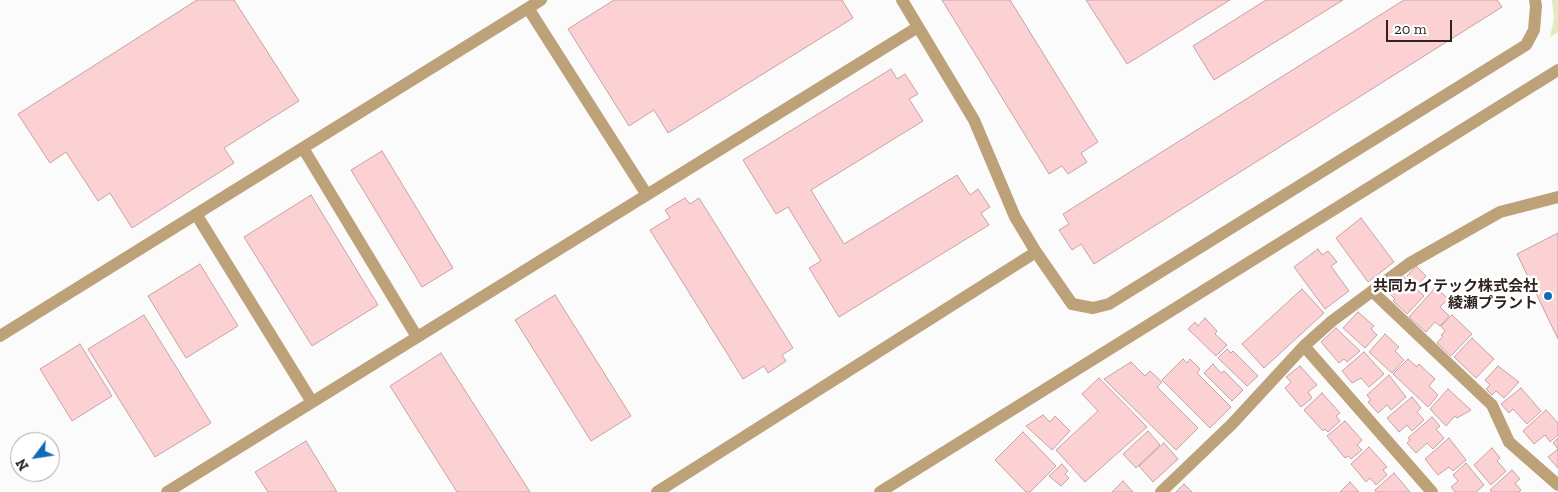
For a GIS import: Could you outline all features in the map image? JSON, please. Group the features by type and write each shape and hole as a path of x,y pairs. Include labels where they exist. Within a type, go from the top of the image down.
{"street":[{"path":"0,336 541,0"},
{"path":"902,0 974,120 1015,217 1036,252 1072,304 1092,308 1109,304 1526,45 1534,30 1535,0"},
{"path":"528,8 647,195"},
{"path":"167,492 918,26"},
{"path":"880,492 1558,70"},
{"path":"303,148 417,337"},
{"path":"1161,492 1232,424 1304,346 1332,321 1410,263 1500,212 1558,197"},
{"path":"196,214 312,402"},
{"path":"657,492 1036,252"},
{"path":"1373,292 1492,405 1509,442 1558,485"},
{"path":"1304,346 1432,492"}],"green space":[{"path":"1552,0 1558,0 1558,32 1550,37 1554,19"}],"building":[{"path":"197,0 234,0 299,101 224,148 234,163 132,228 110,193 98,201 66,152 50,163 18,114"},
{"path":"614,0 842,0 853,18 668,133 654,110 629,126 568,29"},
{"path":"942,0 1010,0 1098,142 1081,153 1087,162 1068,174 1062,166 1049,174"},
{"path":"1086,0 1230,0 1127,64"},
{"path":"1266,0 1343,0 1214,80 1193,46"},
{"path":"1404,0 1497,0 1502,7 1094,264 1081,244 1072,250 1059,230 1069,224 1063,214"},
{"path":"891,69 897,79 905,74 918,94 909,99 923,121 811,190 844,244 957,175 970,195 978,189 990,207 981,213 989,225 839,317 809,268 821,261 788,207 776,214 743,160"},
{"path":"382,151 453,268 422,287 351,170"},
{"path":"311,195 378,305 312,346 244,237"},
{"path":"685,198 690,204 699,198 793,348 782,355 786,361 768,373 764,366 743,379 650,230 670,218 665,210"},
{"path":"1361,218 1394,262 1368,282 1336,238"},
{"name":"共同カイテック株式会社 綾瀬プラント","path":"1558,233 1558,339 1517,254"},
{"path":"1318,249 1322,255 1328,251 1337,262 1331,266 1349,291 1325,309 1294,267"},
{"path":"200,264 238,326 186,358 148,296"},
{"path":"1416,266 1426,276 1417,286 1407,276"},
{"path":"1404,277 1424,296 1407,314 1393,301 1395,299 1389,293"},
{"path":"1436,287 1448,299 1440,307 1449,316 1440,326 1435,322 1426,332 1409,317"},
{"path":"1302,289 1324,313 1264,368 1242,344"},
{"path":"555,295 631,416 591,441 515,320"},
{"path":"1358,312 1374,326 1371,329 1377,335 1365,348 1343,328"},
{"path":"144,315 211,423 155,457 88,349"},
{"path":"1452,315 1472,334 1451,356 1437,343 1445,331 1441,326"},
{"path":"1205,318 1217,331 1215,334 1227,345 1216,356 1188,329 1195,322 1198,326"},
{"path":"1336,328 1360,351 1347,362 1344,359 1339,363 1321,342"},
{"path":"1385,334 1399,347 1395,351 1404,360 1392,373 1369,352"},
{"path":"1472,338 1494,359 1476,378 1454,357"},
{"path":"80,344 112,396 72,421 40,369"},
{"path":"1227,349 1231,353 1233,351 1258,376 1247,386 1218,358"},
{"path":"1364,352 1384,374 1369,387 1361,378 1352,383 1342,371"},
{"path":"441,353 530,492 457,492 390,386"},
{"path":"1183,359 1187,363 1190,359 1200,369 1197,373 1231,407 1210,428 1162,380"},
{"path":"1408,359 1417,367 1419,364 1435,379 1429,386 1438,395 1428,407 1393,374"},
{"path":"1131,362 1145,376 1150,371 1162,382 1157,387 1198,428 1176,450 1104,379"},
{"path":"1213,364 1221,373 1224,371 1243,390 1232,401 1204,373"},
{"path":"1300,366 1317,385 1308,392 1312,398 1301,407 1285,388 1291,382 1286,377"},
{"path":"1498,366 1519,382 1504,398 1496,391 1492,395 1486,389 1490,385 1485,380"},
{"path":"1389,375 1406,397 1391,410 1387,405 1378,413 1368,402 1371,400 1367,395"},
{"path":"1099,378 1147,427 1085,482 1056,450 1098,411 1082,394"},
{"path":"1521,388 1541,411 1527,424 1513,409 1509,413 1501,404"},
{"path":"1448,389 1471,410 1457,418 1455,416 1446,426 1430,409"},
{"path":"1322,393 1340,413 1336,416 1340,421 1328,432 1325,429 1323,431 1304,410"},
{"path":"1412,397 1421,408 1417,412 1424,420 1412,431 1407,425 1399,432 1387,418"},
{"path":"1546,410 1558,423 1558,435 1550,442 1545,435 1534,444 1523,431"},
{"path":"1043,415 1050,422 1055,416 1070,431 1052,450 1026,426"},
{"path":"1432,417 1440,426 1436,429 1444,438 1433,449 1427,443 1416,453 1407,443 1410,440 1408,438"},
{"path":"1345,421 1362,440 1357,445 1362,450 1351,459 1348,456 1345,458 1327,436"},
{"path":"1148,431 1160,445 1136,468 1123,454"},
{"path":"1023,432 1056,466 1030,492 1026,492 995,460"},
{"path":"1449,438 1466,460 1453,471 1449,467 1438,475 1425,459"},
{"path":"1558,438 1558,449 1553,443"},
{"path":"306,441 337,492 268,492 255,472"},
{"path":"1164,443 1178,459 1153,482 1139,466"},
{"path":"1369,447 1387,467 1383,470 1387,475 1376,485 1370,478 1366,482 1351,464"},
{"path":"1492,448 1500,458 1497,461 1506,471 1491,485 1474,465"},
{"path":"1558,449 1558,468 1548,457"},
{"path":"1466,463 1484,485 1476,492 1455,492 1451,487 1458,481 1453,475"},
{"path":"1062,464 1068,471 1065,474 1069,478 1061,486 1049,476"},
{"path":"1512,470 1520,479 1515,483 1521,490 1519,492 1492,492 1490,490"},
{"path":"1394,473 1410,492 1376,492 1375,490"},
{"path":"1123,481 1133,492 1112,492"},
{"path":"1350,482 1359,492 1340,492"},
{"path":"1184,484 1192,492 1176,492"}],"place":[{"name":"共同カイテック株式会社 綾瀬プラント","path":"1548,296"}]}
